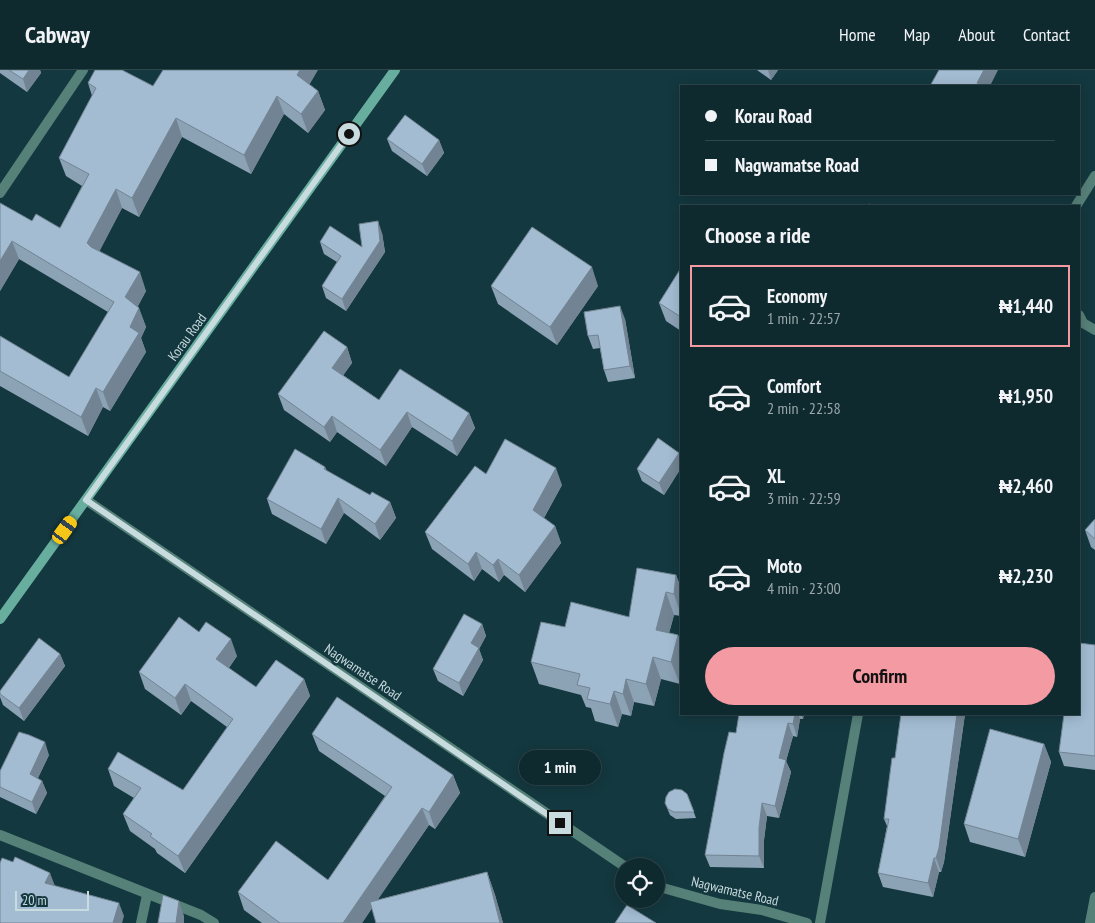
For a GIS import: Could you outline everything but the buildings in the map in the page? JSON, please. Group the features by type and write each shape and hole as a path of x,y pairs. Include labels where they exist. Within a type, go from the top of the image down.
{"street":[{"path":"0,192 83,70"},
{"name":"Korau Road","path":"0,619 395,70"},
{"path":"1077,205 1095,176"},
{"path":"1080,317 1084,323 1095,330"},
{"name":"Nagwamatse Road","path":"86,500 615,860"},
{"path":"820,923 858,715"},
{"path":"0,835 200,915 214,923"},
{"name":"Nagwamatse Road","path":"665,889 720,904 762,910 807,923"},
{"path":"140,923 147,895"},
{"path":"1090,923 1095,896"}],"route":[{"path":"349,134 86,500 560,823"}]}
